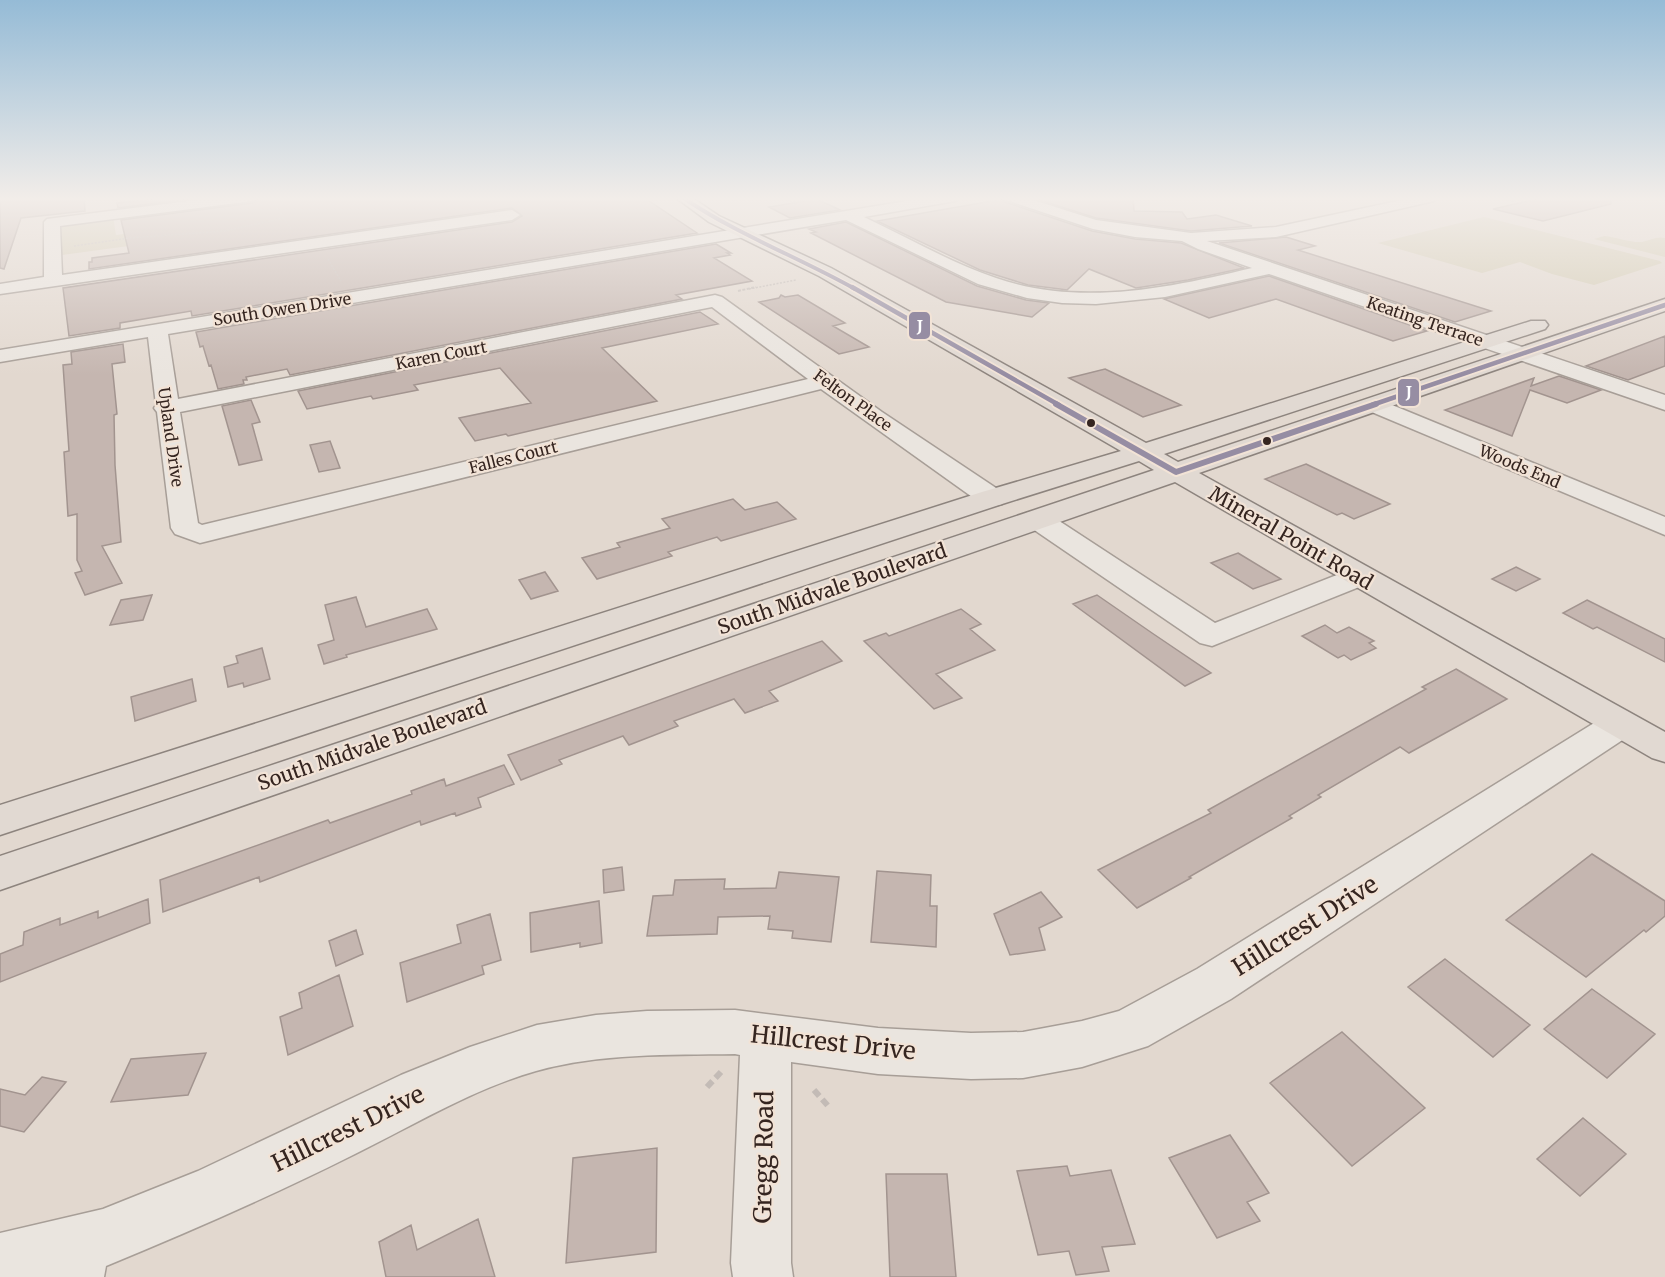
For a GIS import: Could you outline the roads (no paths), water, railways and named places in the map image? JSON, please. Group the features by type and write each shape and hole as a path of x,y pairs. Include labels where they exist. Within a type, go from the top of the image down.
{"main road":[{"name":"Mineral Point Road","path":"796,257 1665,749"},
{"path":"1621,298 1665,284"},
{"name":"South Midvale Boulevard","path":"0,873 1665,305"},
{"name":"South Midvale Boulevard","path":"0,820 992,498 1141,453 1560,318"}],"street":[{"path":"53,257 53,280"},
{"path":"0,289 219,257"},
{"name":"South Owen Drive","path":"0,356 596,257"},
{"path":"936,257 991,283 1018,290 1095,300 1138,297 1269,269"},
{"name":"Keating Terrace","path":"1234,257 1665,403"},
{"name":"Felton Place","path":"715,301 992,498"},
{"name":"Karen Court","path":"166,408 715,301"},
{"name":"Upland Drive","path":"157,330 166,408 185,528 200,534"},
{"name":"Falles Court","path":"200,534 826,381"},
{"name":"Woods End","path":"1375,405 1665,527"},
{"path":"1037,519 1212,636 1358,577"},
{"name":"Hillcrest Drive","path":"0,1263 78,1260 103,1238 212,1194 460,1075 537,1048 596,1038 647,1033 735,1032 878,1051 972,1056 1023,1055 1082,1044 1130,1030 1214,984 1620,724"},
{"name":"Gregg Road","path":"763,1277 761,1263 766,1092 765,1036"}]}
